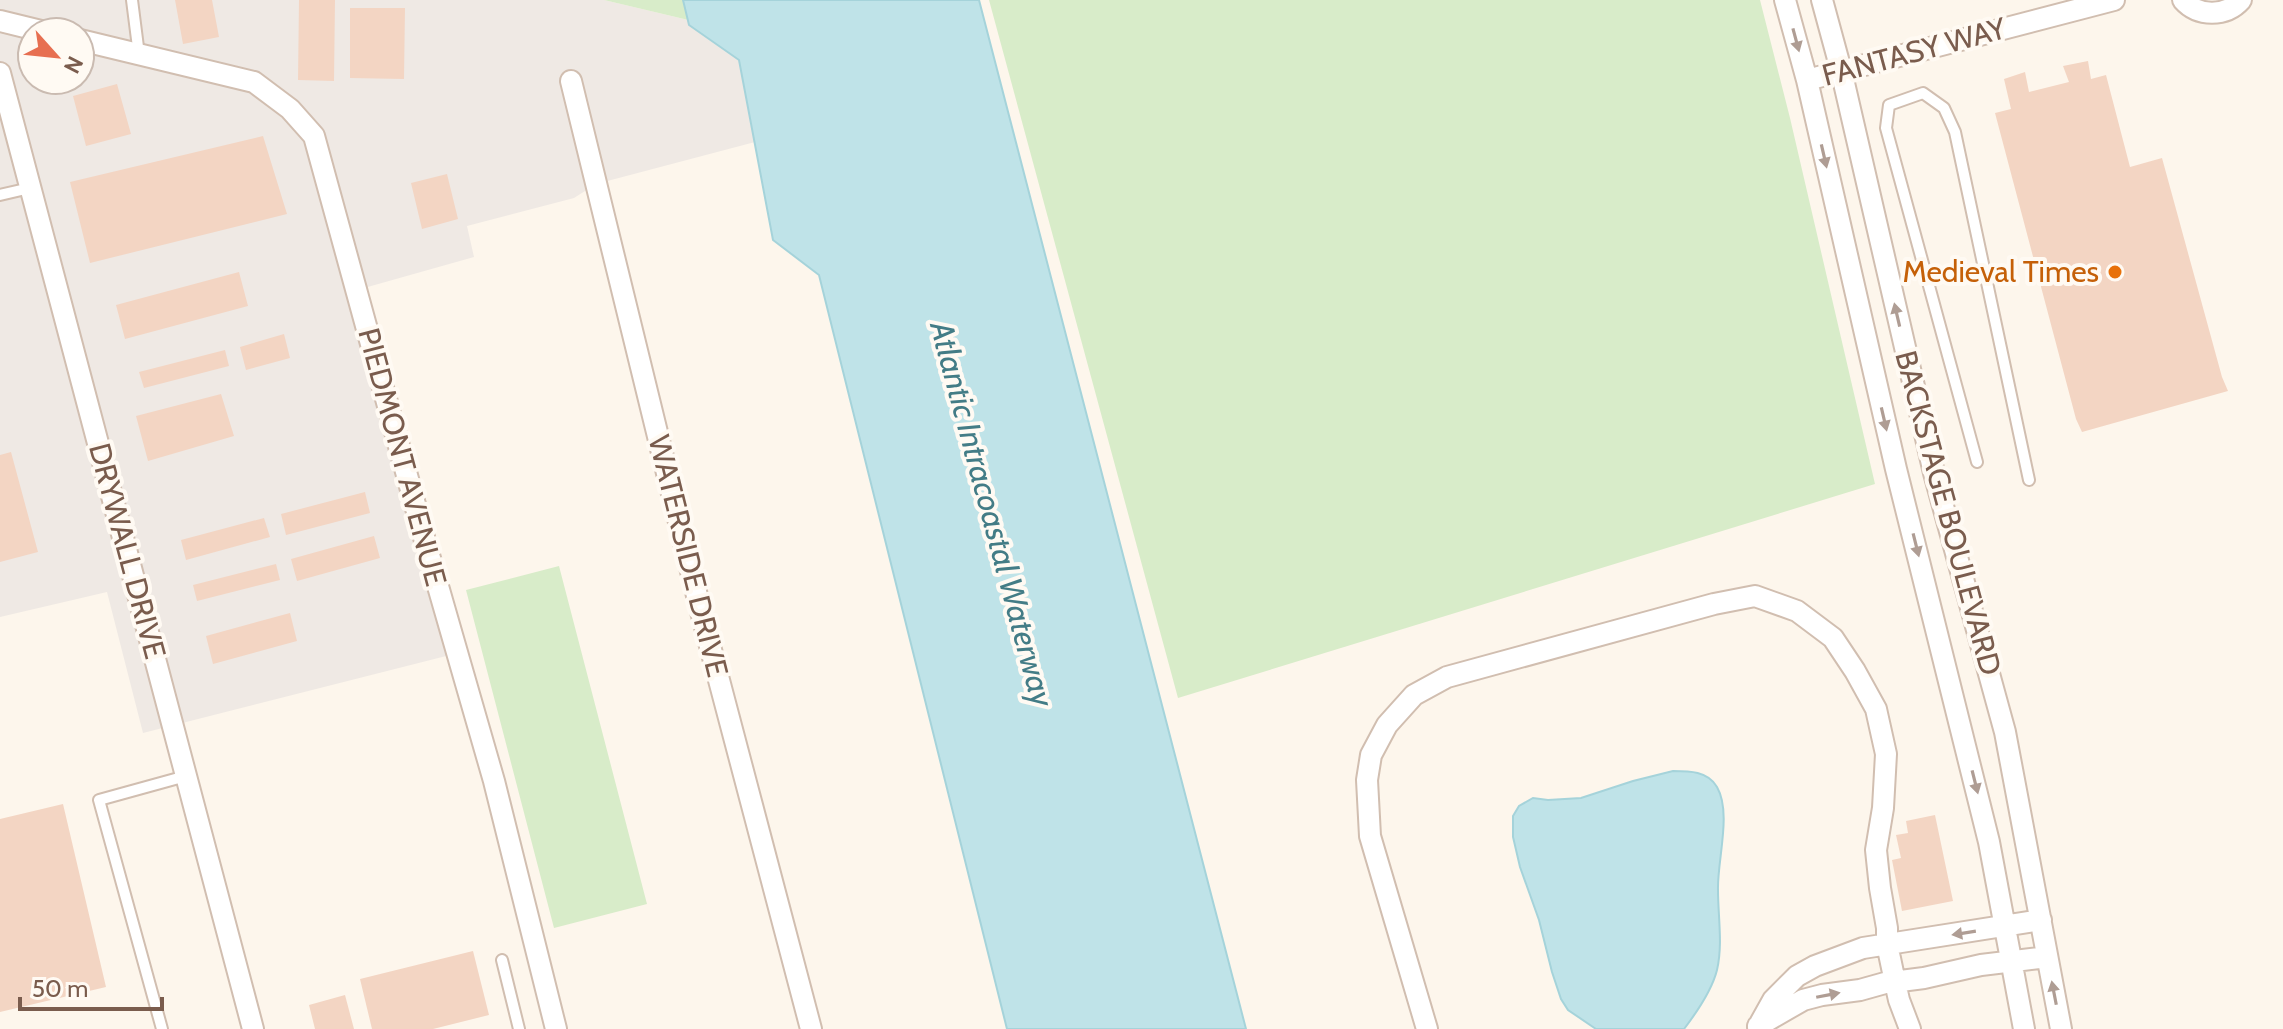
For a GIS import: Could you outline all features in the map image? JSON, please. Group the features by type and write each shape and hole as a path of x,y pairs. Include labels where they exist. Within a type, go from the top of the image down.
{"street":[{"name":"BACKSTAGE BOULEVARD","path":"1785,0 1807,80 1896,469 1989,842 2024,1029"},
{"name":"BACKSTAGE BOULEVARD","path":"1822,0 1934,473 2005,732 2061,1029"},
{"name":"FANTASY WAY","path":"1807,80 2114,0"},
{"path":"2183,0 2207,14 2225,12 2241,0"},
{"name":"PIEDMONT AVENUE","path":"96,44 254,82 290,109 314,136 494,781 554,1029"},
{"name":"DRYWALL DRIVE","path":"0,73 253,1029"},
{"name":"WATERSIDE DRIVE","path":"571,81 700,608 811,1029"},
{"path":"1427,1029 1370,836 1367,780 1371,755 1387,725 1414,695 1447,677 1714,604 1755,596 1797,611 1833,638 1876,709 1886,754 1883,808 1876,850 1887,944 1899,1000 1910,1029"},
{"path":"1757,1028 1773,1000 1797,976 1815,966 1863,948 2041,920"},
{"path":"1757,1028 1803,1000 2047,957"}],"lane":[{"path":"121,0 132,4 139,55"},
{"path":"1977,462 1886,128 1889,105 1923,93 1944,108 1955,132 2029,480"},
{"path":"0,195 30,188"},
{"path":"162,1029 99,800 186,776"},
{"path":"502,960 519,1029"}],"shaded area":[{"path":"0,0 604,0 701,23 739,60 755,142 596,184 574,198 467,226 474,257 357,290 458,653 143,733 107,592 0,617"}],"green space":[{"path":"604,0 696,0 701,23"},
{"path":"989,0 1760,0 1875,484 1178,698"},
{"path":"559,566 647,904 554,928 466,590"}],"water":[{"name":"Atlantic Intracoastal Waterway","path":"683,0 979,0 1246,1029 1007,1029 819,275 773,240 739,60 689,25"},
{"path":"1673,771 1692,772 1709,778 1721,798 1724,823 1718,878 1719,960 1715,978 1684,1029 1596,1029 1568,1010 1561,999 1539,920 1520,867 1513,837 1513,816 1519,806 1533,798 1581,798"}],"building":[{"path":"175,0 212,0 219,37 183,44"},
{"path":"299,0 335,0 334,81 298,80"},
{"path":"350,8 405,8 404,79 350,78"},
{"name":"Medieval Times","path":"2088,61 2091,79 2106,75 2130,167 2162,158 2228,391 2082,432 1995,113 2011,109 2004,79 2025,72 2029,92 2069,82 2063,66"},
{"path":"117,84 131,134 86,146 73,96 96,96 96,90"},
{"path":"263,136 287,214 90,263 70,182"},
{"path":"447,174 458,219 422,229 411,183"},
{"path":"239,272 248,306 125,339 116,305"},
{"path":"284,334 290,358 246,370 240,347"},
{"path":"225,350 229,366 144,388 139,372"},
{"path":"221,394 234,436 148,461 136,416"},
{"path":"11,452 38,552 0,562 0,455"},
{"path":"365,492 370,513 286,535 281,514"},
{"path":"264,518 270,537 186,560 181,540"},
{"path":"374,536 380,558 297,581 291,559"},
{"path":"276,564 280,580 197,601 193,585"},
{"path":"290,613 297,641 213,664 206,636"},
{"path":"63,804 106,987 0,1012 0,819"},
{"path":"1935,815 1953,901 1902,911 1892,860 1901,858 1896,835 1908,833 1906,821"},
{"path":"473,951 489,1015 433,1029 372,1029 360,979"},
{"path":"345,995 354,1029 315,1029 309,1005"}],"place":[{"name":"Medieval Times","path":"2115,272"}]}
